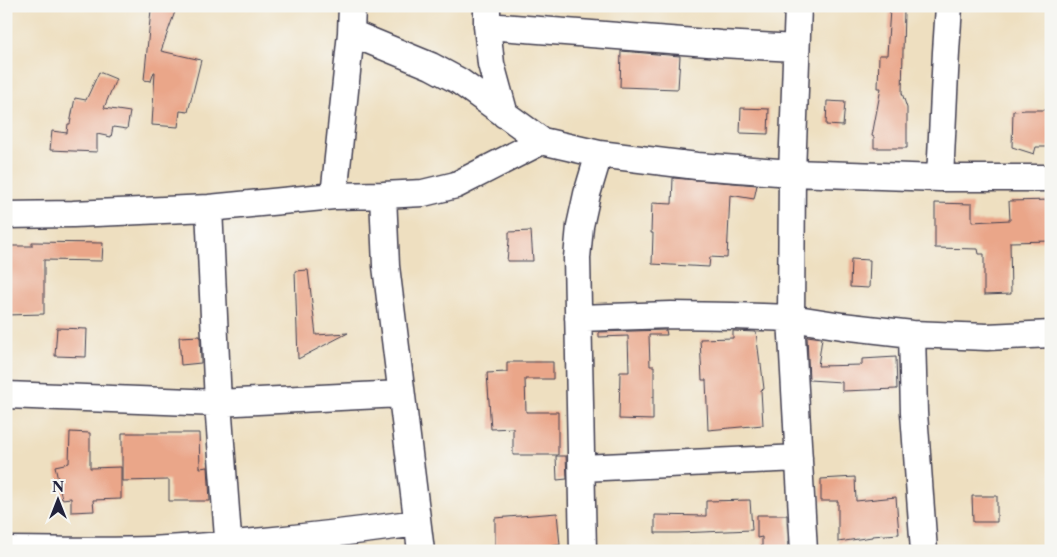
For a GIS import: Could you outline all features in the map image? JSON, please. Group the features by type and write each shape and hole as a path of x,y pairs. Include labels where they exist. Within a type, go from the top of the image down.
{"street":[{"path":"334,196 351,33 352,6"},
{"path":"798,6 792,173 791,318 804,551"},
{"path":"940,178 949,6"},
{"path":"505,115 491,64 487,16 721,44 796,48"},
{"path":"351,33 438,70 459,81 542,140 599,154 697,166 792,173 940,178 1051,178"},
{"path":"6,215 209,208 334,196 383,196 422,193 456,185 542,140"},
{"path":"583,551 577,258 580,226 599,154"},
{"path":"383,196 386,266 421,551"},
{"path":"209,208 218,402 229,548"},
{"path":"578,318 671,315 791,318 912,334 988,337 1051,334"},
{"path":"912,334 914,413 924,551"},
{"path":"6,395 218,402 401,394"},
{"path":"582,468 799,458"},
{"path":"6,550 148,550 339,542 417,523"}],"building":[{"path":"163,6 177,6 161,51 201,60 188,112 180,111 178,127 152,125 155,72 151,81 144,80 151,10"},
{"path":"890,9 904,10 902,93 907,108 907,148 874,148 874,137 872,136 881,88 878,88 879,55 887,55"},
{"path":"621,51 680,56 678,89 620,87"},
{"path":"99,72 116,79 104,108 130,112 127,129 113,127 111,137 97,134 97,152 50,150 52,131 67,133 75,98 86,100"},
{"path":"827,101 845,102 843,126 826,125"},
{"path":"741,108 769,109 768,134 740,133"},
{"path":"1051,110 1051,147 1036,147 1034,154 1012,147 1013,111"},
{"path":"673,178 757,185 754,199 730,195 727,258 710,257 709,267 652,264 652,203 672,204"},
{"path":"1051,200 1051,241 1010,242 1011,294 984,295 984,254 979,254 978,249 935,248 935,203 972,204 972,222 1010,220 1009,201"},
{"path":"531,231 533,261 507,261 509,232"},
{"path":"32,242 103,243 102,261 44,260 44,314 6,315 6,265 10,265 10,246 32,246"},
{"path":"851,259 870,260 869,288 850,287"},
{"path":"308,270 316,335 348,333 298,359 295,271"},
{"path":"57,328 87,329 86,357 55,356"},
{"path":"666,330 667,335 649,335 650,366 654,366 653,420 619,419 620,372 629,372 628,336 599,337 599,332"},
{"path":"733,331 756,332 764,389 761,390 763,425 708,430 706,380 702,380 700,339 733,338"},
{"path":"200,336 201,363 181,365 179,337"},
{"path":"807,336 822,338 818,366 862,365 862,359 896,357 897,389 842,391 842,382 809,380"},
{"path":"507,362 553,362 553,379 525,379 526,412 558,412 558,455 513,455 513,428 491,429 487,373 507,372"},
{"path":"70,432 90,433 90,468 121,467 121,499 93,500 94,511 71,512 71,498 62,499 55,466 69,463"},
{"path":"122,433 199,433 200,468 208,467 210,501 169,501 169,480 122,481"},
{"path":"556,456 566,456 567,479 557,480"},
{"path":"855,477 856,501 896,497 899,534 872,536 838,542 838,501 821,501 821,479"},
{"path":"972,496 997,496 997,522 973,522"},
{"path":"750,500 752,530 655,533 655,515 706,516 706,501"},
{"path":"557,513 560,545 495,550 495,518"},
{"path":"757,515 787,515 788,551 762,551 762,537 757,538"}]}
